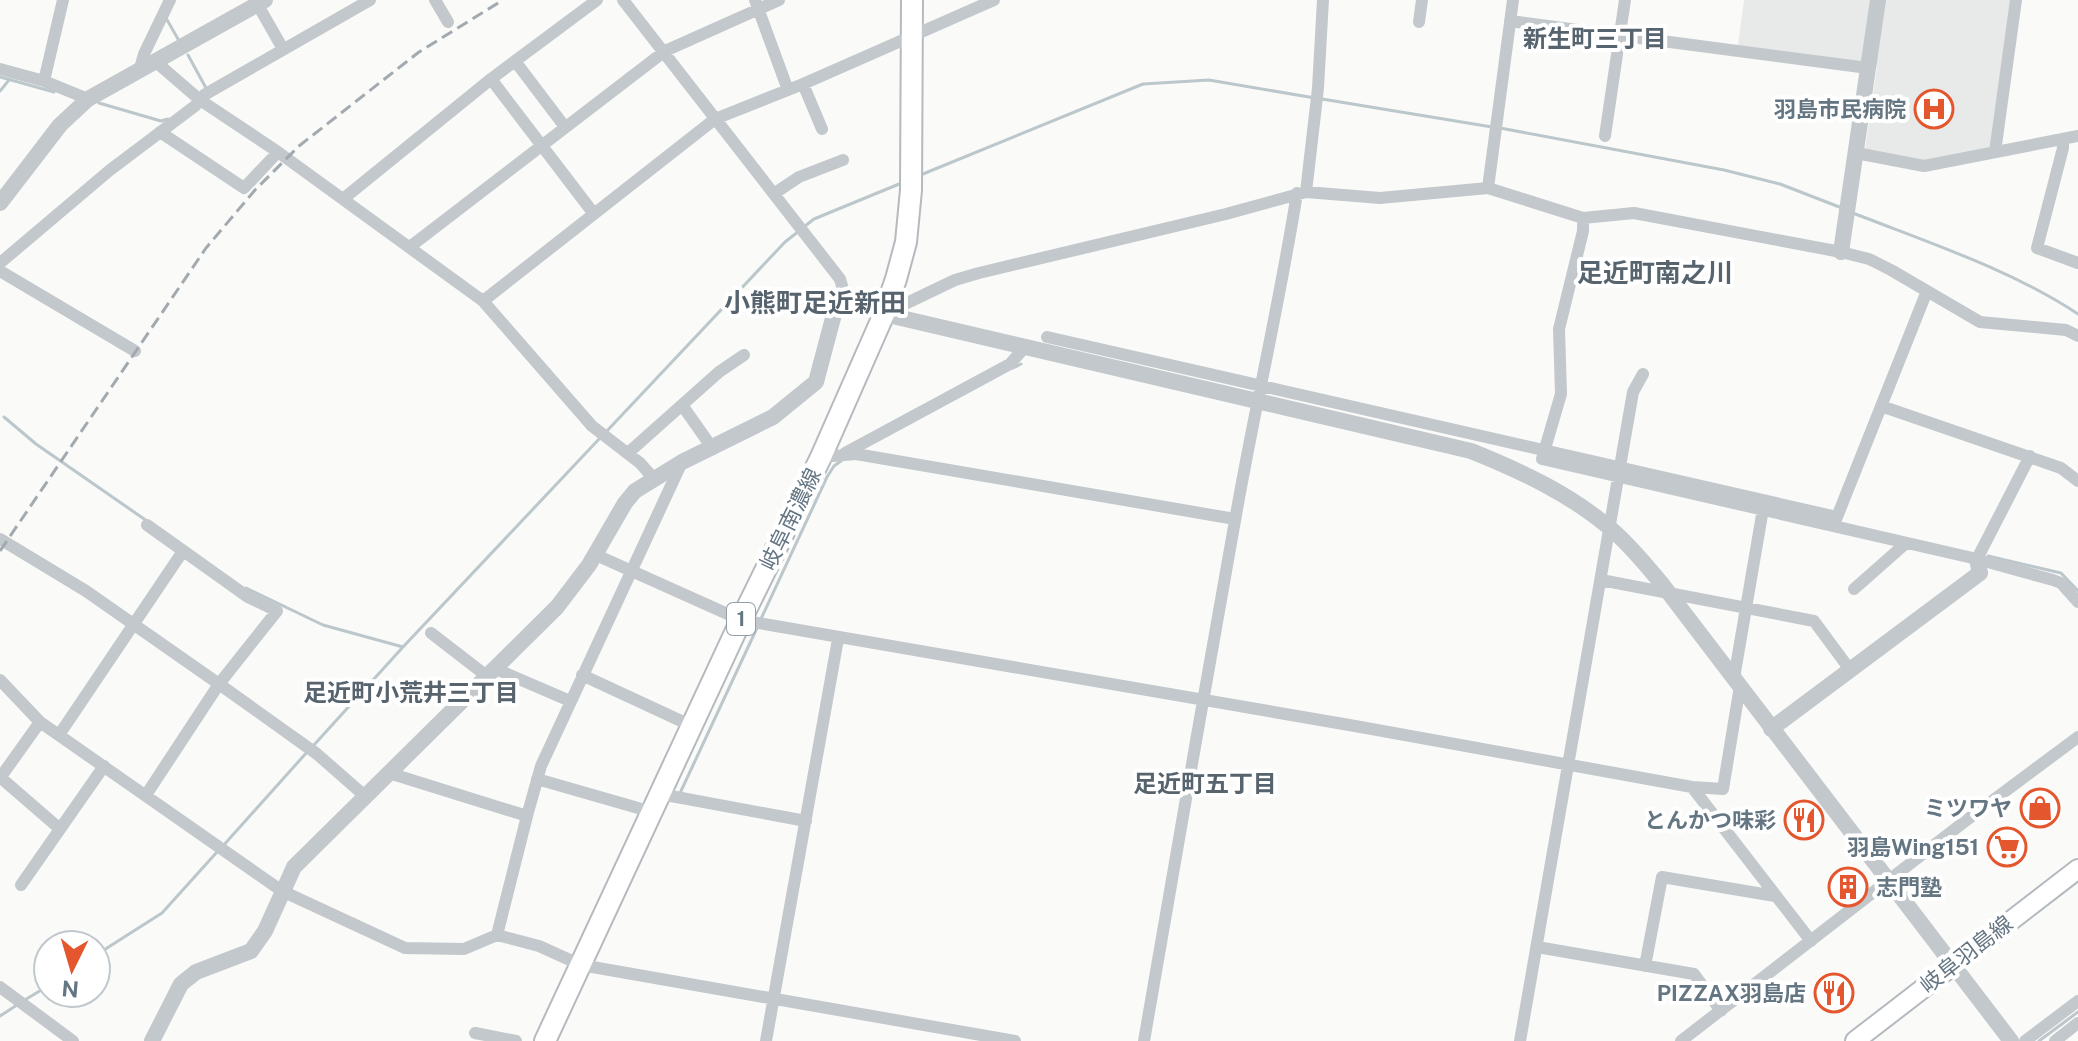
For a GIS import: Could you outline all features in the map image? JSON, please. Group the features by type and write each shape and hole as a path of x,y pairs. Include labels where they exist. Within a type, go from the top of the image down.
{"main road":[{"name":"1","path":"911,35 912,0"},
{"name":"岐阜南濃線","path":"545,1041 741,620 830,457 884,314 906,242 911,190 911,35"},
{"name":"岐阜羽島線","path":"1855,1041 2078,869"}],"street":[{"path":"44,81 63,0"},
{"path":"139,72 144,54 170,0"},
{"path":"0,263 204,95 370,0"},
{"path":"435,0 448,22"},
{"path":"343,199 491,79 597,0"},
{"path":"152,1041 181,984 196,972 254,948 294,867 557,607 596,555 635,491 682,462 773,417 816,382 843,289 840,279 623,0"},
{"path":"411,246 665,51 757,4 779,0"},
{"path":"483,301 715,119 994,0"},
{"path":"1144,1041 1258,391 1302,193 1316,111 1323,0"},
{"path":"1419,22 1422,0"},
{"path":"1488,188 1513,0"},
{"path":"1605,136 1625,0"},
{"path":"1841,252 1878,0"},
{"path":"1995,152 2016,0"},
{"path":"0,203 60,125 88,99 259,2 283,49"},
{"path":"757,4 788,90"},
{"path":"1510,21 1868,68"},
{"path":"515,61 565,127"},
{"path":"156,62 200,100 411,246 483,301 592,426 640,463 655,480"},
{"path":"0,69 44,81 88,99"},
{"path":"491,79 594,214"},
{"path":"803,84 822,129"},
{"path":"160,132 244,188 278,152"},
{"path":"1856,153 1924,166 2078,136"},
{"path":"2063,140 2037,248 2078,263"},
{"path":"775,193 799,177 843,160"},
{"path":"884,314 955,280 979,273 1302,193 1380,198 1488,188 1583,218 1634,213 1869,259 1980,322 2066,330 2078,336"},
{"path":"1544,450 1561,394 1559,329 1583,231 1583,218"},
{"path":"0,271 135,351"},
{"path":"1836,521 1927,291"},
{"path":"837,303 1025,347 1544,450 1763,509 1836,521"},
{"path":"1047,337 1258,391 1471,451 1520,471 1557,491 1611,529 1669,593 2011,1041"},
{"path":"830,457 1010,364 1025,347"},
{"path":"628,453 719,372 744,355"},
{"path":"1520,1041 1633,392 1643,374"},
{"path":"682,405 713,449"},
{"path":"1881,406 2030,456 2061,468 2078,481"},
{"path":"830,457 856,454 1235,519"},
{"path":"1771,729 1980,573 1977,559 2030,456"},
{"path":"497,935 537,779 570,701 682,462"},
{"path":"1619,472 1836,521 1905,544 1977,559 2053,580 2061,583 2078,602"},
{"path":"596,555 741,620 1692,787 1723,789 1745,608 1763,509"},
{"path":"146,795 219,684 277,611 248,597 147,525"},
{"path":"0,539 86,591 219,684 317,754 366,797"},
{"path":"1854,589 1905,544"},
{"path":"59,735 183,551"},
{"path":"1601,580 1814,621 1851,671"},
{"path":"431,633 492,673 570,701"},
{"path":"766,1041 838,639"},
{"path":"582,675 692,726"},
{"path":"0,680 40,722 282,891 405,948 464,949 497,935 539,946 581,965 1015,1041"},
{"path":"40,722 0,777 60,829"},
{"path":"1681,1041 2078,737"},
{"path":"21,885 104,766"},
{"path":"389,773 527,816"},
{"path":"537,779 656,803 806,821"},
{"path":"1692,787 1811,941"},
{"path":"1645,966 1662,877 1775,896"},
{"path":"1537,947 1694,974 1721,1011"},
{"path":"0,987 73,1041"},
{"path":"2025,1041 2078,1001"},
{"path":"2055,1041 2078,1023"},
{"path":"475,1033 516,1041"}],"shaded area":[{"name":"羽島市民病院","path":"1744,0 2012,0 1992,151 1924,164 1865,150 1877,67 1741,49 1738,45"}],"waterway":[{"path":"166,18 178,39"},
{"path":"188,55 206,88"},
{"path":"0,77 54,92"},
{"path":"0,91 9,80"},
{"path":"918,176 1143,84 1209,80 1315,98"},
{"path":"1322,99 1492,127"},
{"path":"99,103 161,121 168,119"},
{"path":"1500,128 1724,170 1780,184 1842,208"},
{"path":"805,226 814,219 904,182"},
{"path":"1853,213 1997,270 2078,314"},
{"path":"605,433 785,242 799,231"},
{"path":"1013,368 1021,364"},
{"path":"4,417 36,444 147,521"},
{"path":"313,746 600,438"},
{"path":"760,621 827,477 841,461"},
{"path":"1988,556 2061,573 2078,591"},
{"path":"246,588 323,625 403,647"},
{"path":"681,791 757,628"},
{"path":"222,847 308,751"},
{"path":"112,945 162,913 217,852"},
{"path":"23,1001 32,996"},
{"path":"0,1016 17,1005"},
{"path":"2039,1041 2078,1012"}],"railway":[{"path":"0,551 206,248 255,190 299,146 419,52 503,0"}],"place":[{"name":"羽島市民病院","path":"1934,109"},
{"name":"ミツワヤ","path":"2040,808"},
{"name":"とんかつ味彩","path":"1804,820"},
{"name":"羽島Wing151","path":"2007,847"},
{"name":"志門塾","path":"1848,887"},
{"name":"PIZZAX羽島店","path":"1834,993"}],"district":[{"name":"新生町三丁目","path":"1595,38"},
{"name":"足近町南之川","path":"1655,272"},
{"name":"小熊町足近新田","path":"815,302"},
{"name":"足近町小荒井三丁目","path":"411,692"},
{"name":"足近町五丁目","path":"1205,783"}]}
